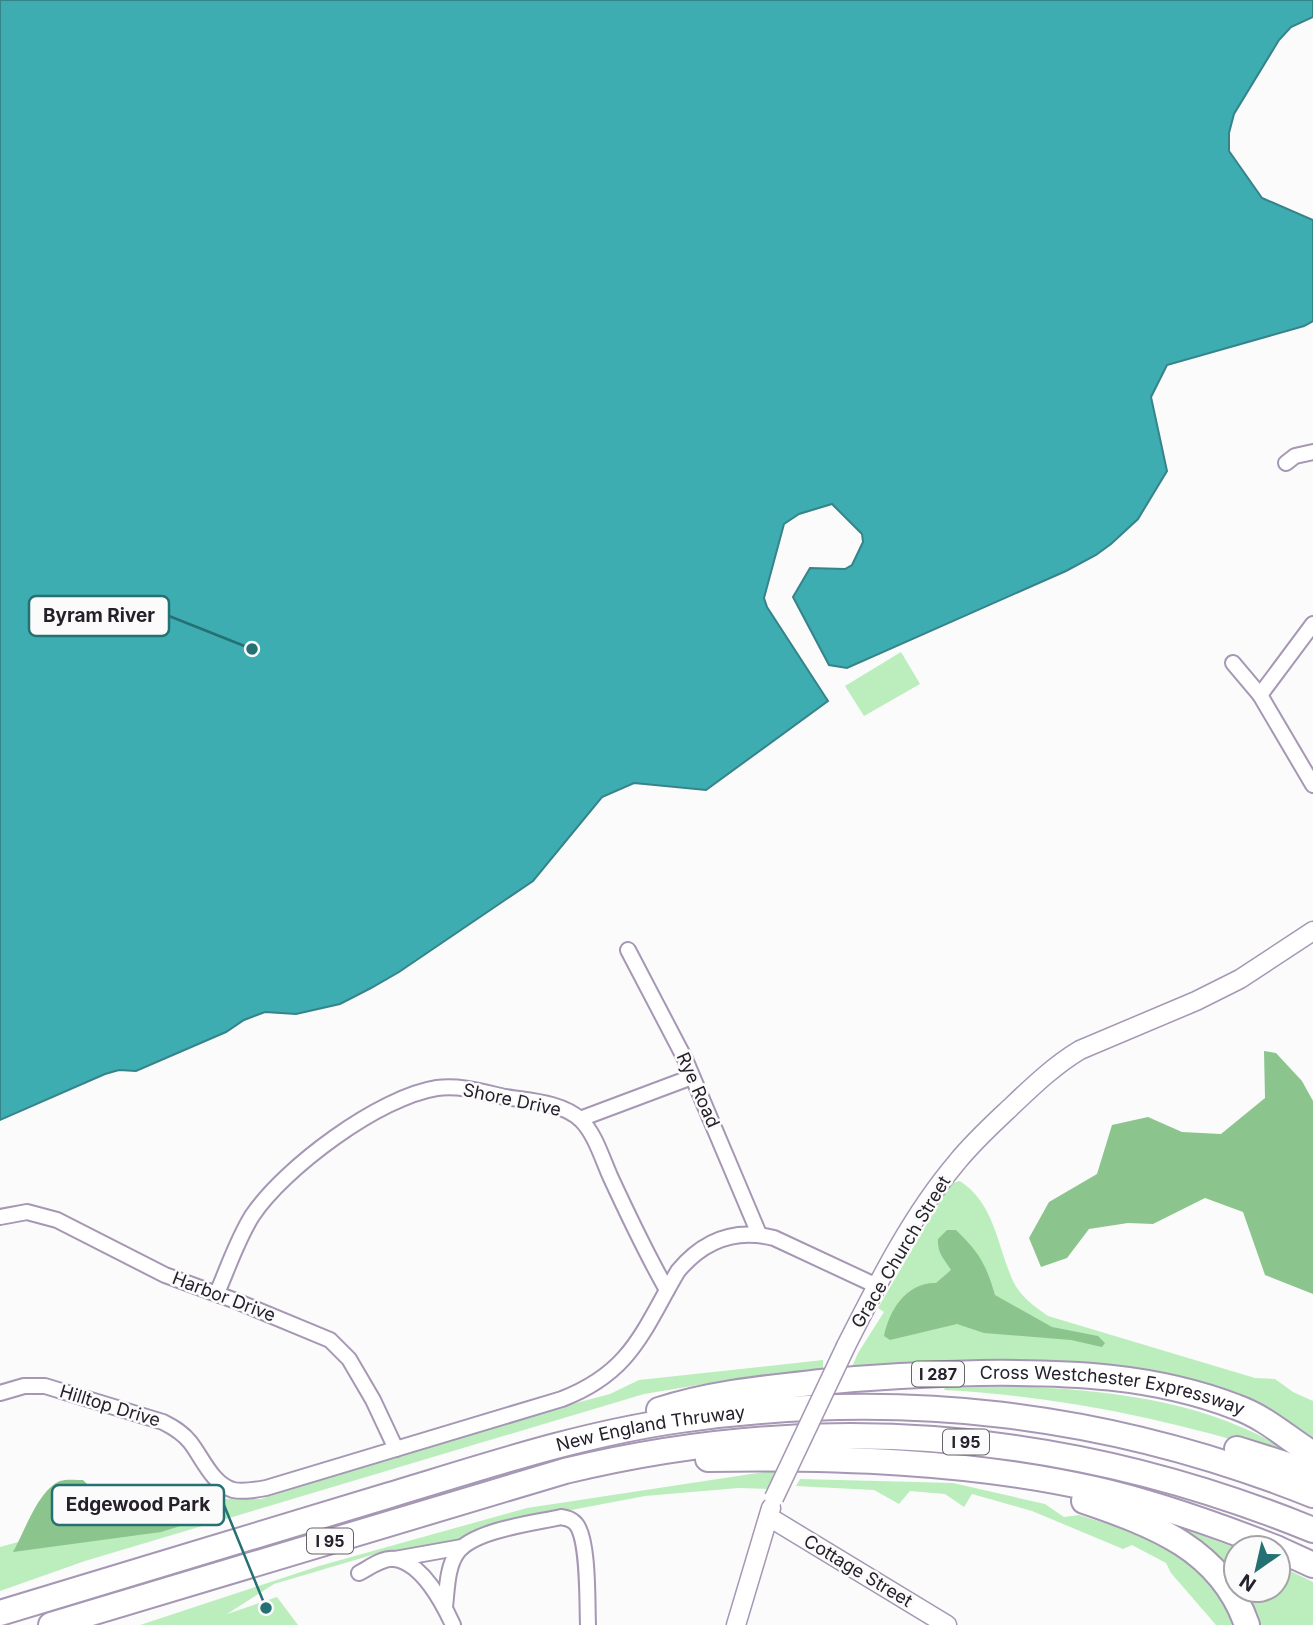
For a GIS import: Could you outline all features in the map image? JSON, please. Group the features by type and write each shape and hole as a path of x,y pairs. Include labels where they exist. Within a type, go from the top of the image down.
{"highway":[{"name":"Cross Westchester Expressway","path":"570,1442 675,1405 740,1392 900,1375 1052,1373 1131,1380 1195,1394 1251,1413 1306,1450"},
{"name":"New England Thruway","path":"0,1613 570,1442 678,1420 776,1409 958,1409 1038,1418 1092,1428 1232,1464 1313,1495"},
{"path":"1092,1428 1186,1437 1219,1444 1313,1473"},
{"name":"New England Thruway","path":"51,1625 520,1484 609,1461 785,1437 939,1438 1042,1451 1129,1469 1229,1497 1313,1530"},
{"path":"609,1461 809,1458 1004,1473 1127,1497 1238,1534"},
{"path":"1004,1473 1134,1518 1178,1539 1219,1576 1238,1604 1247,1625"},
{"path":"1292,1555 1313,1565"}],"street":[{"path":"1286,463 1295,456 1313,452"},
{"path":"1260,695 1313,624"},
{"path":"1233,663 1260,695 1313,785"},
{"name":"Grace Church Street","path":"736,1625 774,1498 846,1346 877,1286 925,1206 955,1163 983,1133 1064,1059 1240,979 1313,931"},
{"name":"Rye Road","path":"628,950 692,1077 759,1234"},
{"path":"580,1119 692,1077"},
{"name":"Shore Drive","path":"217,1293 245,1228 269,1195 326,1144 396,1102 425,1091 454,1087 550,1105 571,1112 580,1119 592,1137 643,1246 667,1290"},
{"name":"Harbor Drive","path":"0,1217 27,1212 48,1217 165,1275 318,1334 341,1349 373,1399 396,1449"},
{"path":"759,1234 790,1245 877,1286"},
{"name":"Hilltop Drive","path":"0,1393 24,1386 45,1386 163,1422 178,1430 188,1440 223,1485 242,1491 266,1488 562,1399 599,1382 631,1352 678,1271 700,1248 727,1236 759,1234"},
{"path":"359,1573 385,1559 462,1547 476,1538 561,1517 575,1522 580,1532 585,1553 588,1625"},
{"name":"Cottage Street","path":"769,1517 947,1625"},
{"path":"445,1607 451,1566 462,1547"},
{"path":"395,1559 405,1563 427,1581 445,1607 453,1625"}],"green space":[{"path":"901,652 920,684 864,716 845,686"},
{"path":"1264,1051 1276,1053 1302,1081 1313,1101 1313,1294 1265,1275 1243,1212 1205,1198 1153,1224 1128,1223 1089,1229 1067,1258 1041,1267 1029,1238 1049,1202 1097,1174 1112,1125 1148,1117 1182,1132 1221,1134 1265,1098"},
{"path":"960,1181 972,1190 988,1214 1016,1286 1028,1301 1043,1313 1255,1378 1275,1379 1293,1392 1313,1401 1313,1437 1257,1405 1216,1388 851,1369 884,1312 878,1308 946,1191 952,1183"},
{"path":"947,1230 956,1230 971,1245 985,1267 995,1295 1052,1327 1098,1336 1105,1343 1102,1347 1071,1340 984,1333 957,1324 890,1340 884,1336 890,1317 908,1292 916,1287 936,1283 951,1270 938,1244 938,1239"},
{"path":"823,1360 823,1372 753,1376 644,1394 85,1561 0,1591 0,1547 203,1499 261,1499 474,1430 610,1394 639,1380"},
{"path":"1015,1386 1128,1396 1201,1412 1270,1441 1302,1461 1170,1423 1080,1405 944,1390"},
{"path":"777,1470 768,1489 738,1488 645,1496 566,1511 431,1549 407,1554 382,1552 274,1584 227,1614 277,1597 298,1625 140,1625 319,1566 527,1508"},
{"path":"800,1479 953,1483 1045,1504 1064,1517 1079,1515 1158,1540 1185,1557 1213,1587 1235,1625 1216,1625 1171,1573 1166,1563 1132,1545 1123,1549 1032,1511 972,1494 964,1507 945,1494 910,1491 899,1504 874,1490 796,1486"},
{"path":"83,1480 117,1514 203,1499 217,1507 203,1519 161,1532 13,1552 45,1493 60,1481"},
{"path":"1176,1526 1222,1543 1222,1575 1174,1530"},
{"path":"1292,1572 1313,1582 1313,1625 1252,1625 1243,1604 1292,1604"}],"water":[{"path":"0,0 1313,0 1313,17 1291,27 1279,40 1234,114 1229,133 1229,151 1262,198 1313,220 1313,321 1304,326 1167,365 1151,397 1167,471 1138,519 1111,544 1066,571 847,668 829,665 793,597 810,568 845,569 852,565 863,542 862,534 832,504 799,514 784,524 764,598 767,607 828,701 706,790 634,783 602,797 533,881 399,972 340,1004 296,1014 265,1012 136,1071 119,1070 105,1074 0,1120"}],"place":[{"name":"Byram River","path":"252,649"},
{"name":"Edgewood Park","path":"266,1608"}]}
